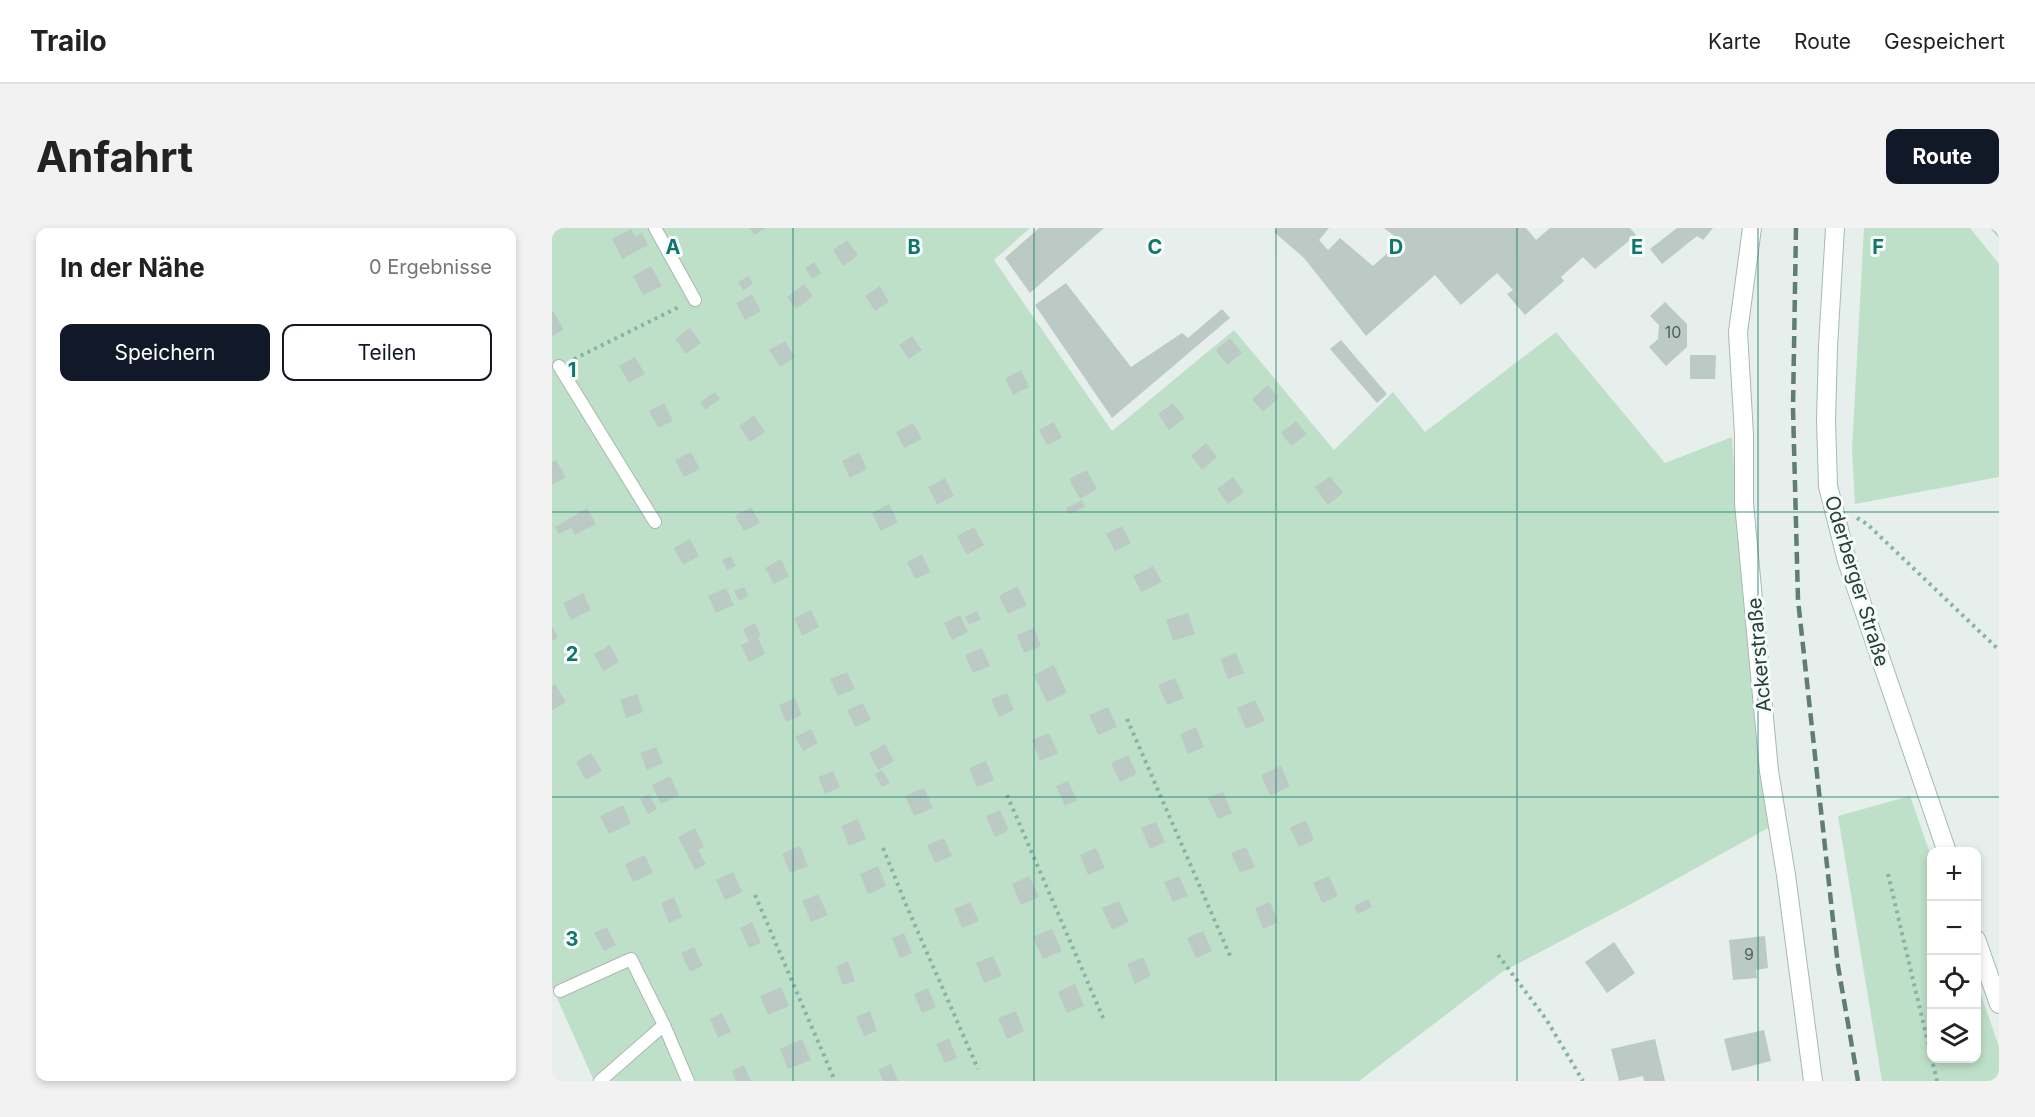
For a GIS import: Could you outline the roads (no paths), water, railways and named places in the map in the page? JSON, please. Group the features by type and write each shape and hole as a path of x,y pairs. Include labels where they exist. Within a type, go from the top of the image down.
{"street":[{"name":"Ackerstraße","path":"1752,228 1738,332 1744,435 1744,503 1769,771 1786,875 1813,1081"},
{"name":"Oderberger Straße","path":"1834,228 1827,358 1828,486 1847,561 1945,847"},
{"path":"1981,951 1999,1004"}],"lane":[{"path":"654,228 695,300"},
{"path":"559,366 656,522"},
{"path":"560,991 631,959 664,1025 688,1081"},
{"path":"600,1081 664,1025"}],"railway":[{"path":"1796,228 1793,408 1798,600 1838,966 1858,1081"}]}
